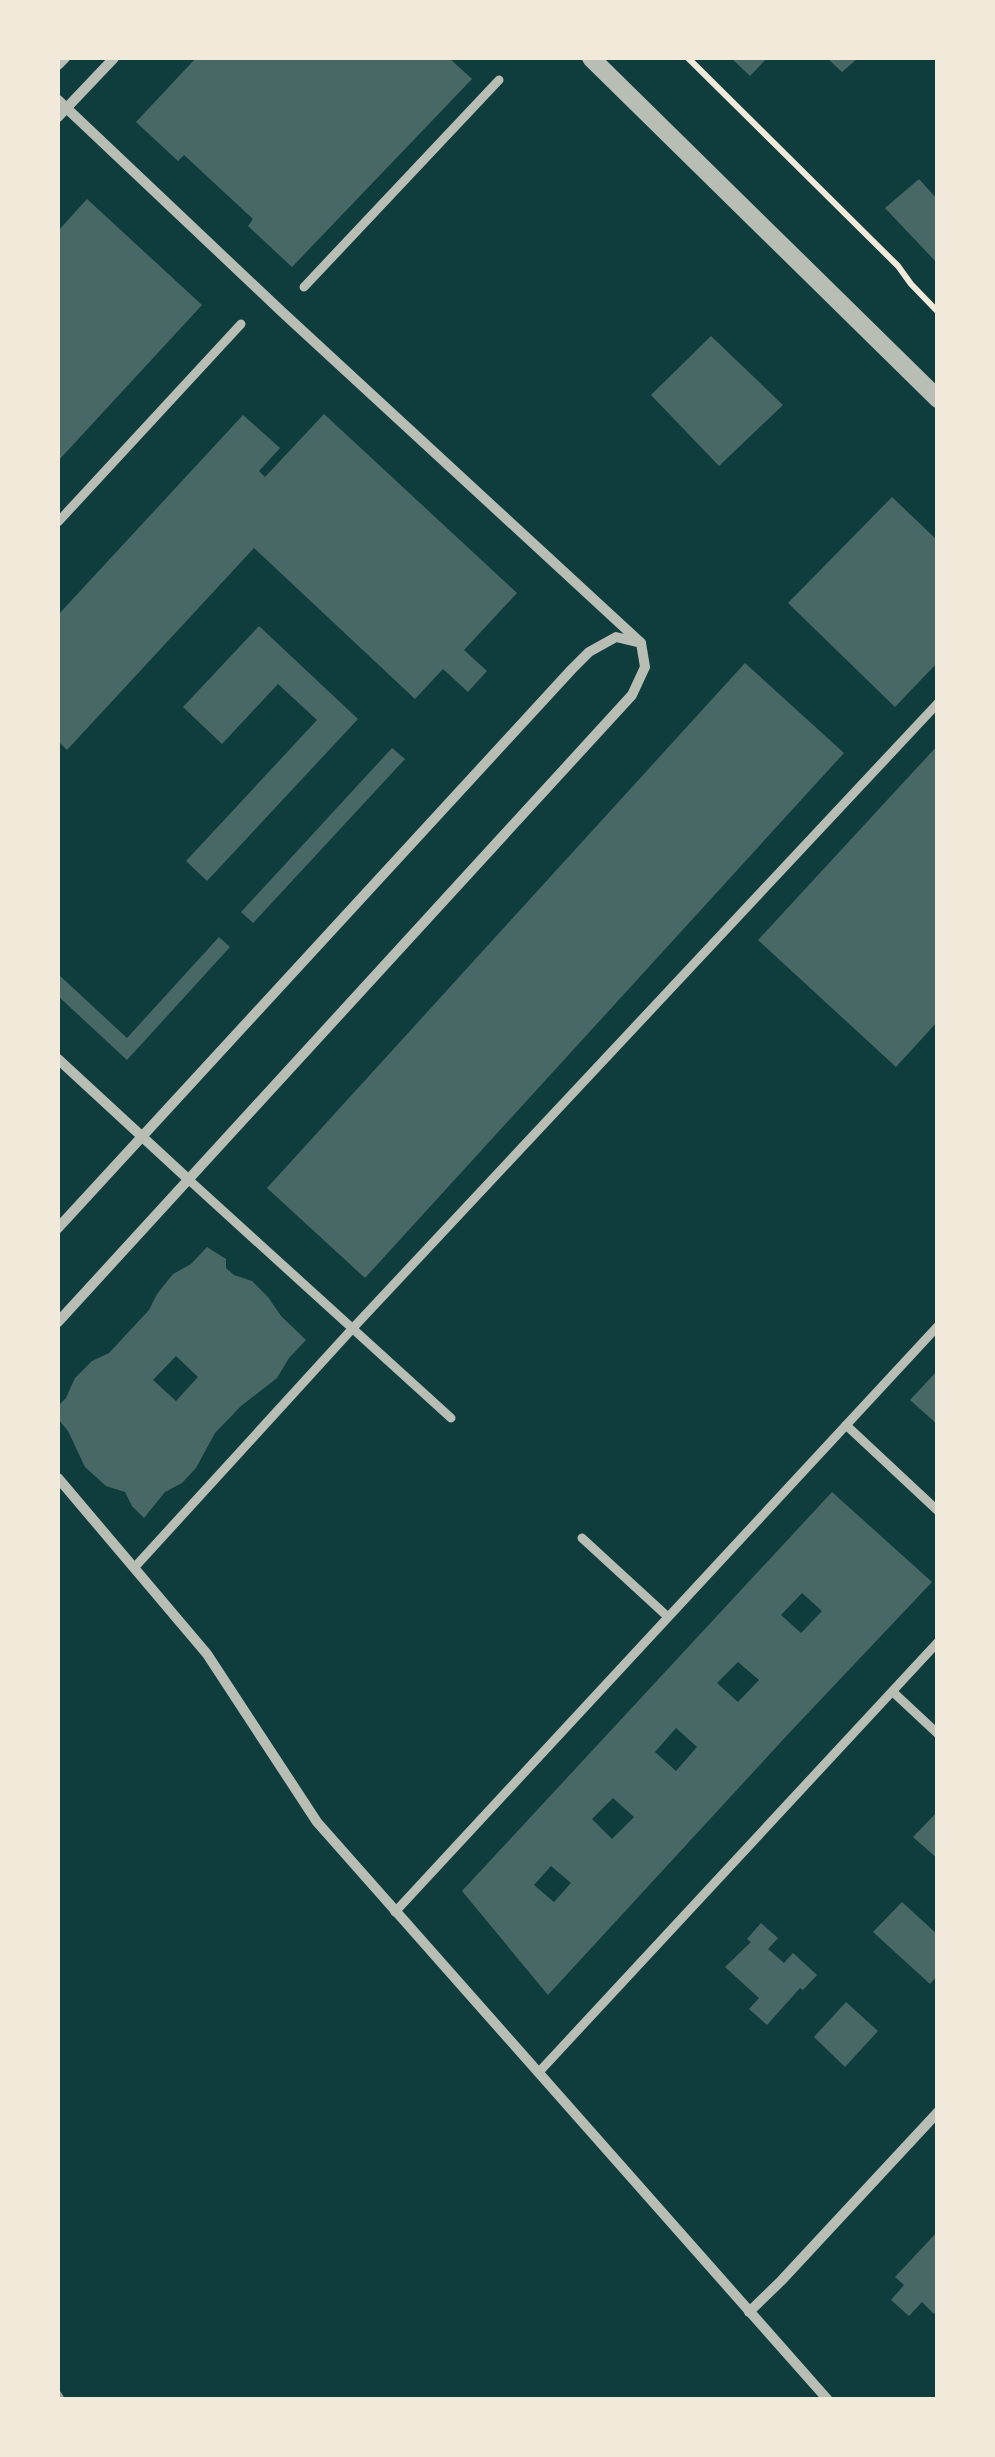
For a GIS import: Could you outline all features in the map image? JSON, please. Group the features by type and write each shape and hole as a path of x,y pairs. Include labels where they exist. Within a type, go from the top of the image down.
{"street":[{"path":"58,65 65,58"},
{"path":"58,118 62,104 114,58"},
{"path":"591,58 934,389"},
{"path":"304,287 499,80"},
{"path":"58,1322 632,695 645,667 641,642 62,104"},
{"path":"58,522 241,324"},
{"path":"58,1228 572,669 589,652 616,637 641,642"},
{"path":"134,1568 938,703"},
{"path":"58,1059 452,1418"},
{"path":"395,1912 938,1326"},
{"path":"846,1424 938,1511"},
{"path":"58,1478 207,1654 317,1822 828,2400"},
{"path":"582,1538 668,1617"},
{"path":"538,2072 938,1642"},
{"path":"893,1692 938,1734"},
{"path":"749,2312 938,2112"}],"path":[{"path":"688,58 898,266 938,312"}],"building":[{"path":"196,58 449,58 472,79 292,267 248,226 253,219 184,155 178,161 136,122"},
{"path":"731,58 767,58 750,76"},
{"path":"827,58 858,58 842,72"},
{"path":"919,179 938,200 938,264 885,208"},
{"path":"87,199 202,305 58,461 58,231"},
{"path":"711,336 783,405 719,466 651,395"},
{"path":"324,414 517,593 464,650 487,671 468,692 443,669 415,699 254,548 67,750 58,741 58,615 243,415 280,448 259,471 265,477"},
{"path":"892,497 938,541 938,662 895,707 788,603"},
{"path":"259,626 358,719 207,881 186,861 317,720 278,684 222,744 183,707"},
{"path":"745,663 844,753 365,1278 267,1188"},
{"path":"938,745 938,1021 896,1067 758,940"},
{"path":"392,748 405,759 253,923 241,912"},
{"path":"219,937 230,947 127,1060 58,996 58,974 127,1038"},
{"path":"207,1247 226,1259 226,1268 252,1281 306,1340 277,1378 215,1433 196,1468 182,1483 165,1492 144,1518 125,1492 106,1486 85,1467 58,1419 58,1406 75,1378 92,1361 109,1353 149,1310 173,1274 191,1264","holes":["176,1356 198,1377 176,1401 153,1380"]},
{"path":"938,1370 938,1425 910,1400"},
{"path":"832,1492 932,1582 548,1995 462,1891","holes":["802,1593 822,1611 801,1633 781,1615","738,1662 759,1680 738,1702 717,1683","676,1728 697,1747 676,1771 655,1752","613,1798 634,1817 612,1839 592,1819","551,1866 571,1883 554,1902 534,1885"]},
{"path":"938,1811 938,1859 913,1837"},
{"path":"902,1902 938,1935 938,1975 930,1984 873,1932"},
{"path":"761,1923 778,1938 768,1949 784,1963 793,1953 817,1975 767,2025 749,2009 759,1998 725,1967 751,1942 747,1939"},
{"path":"846,2002 878,2031 845,2067 814,2037"},
{"path":"938,2231 938,2310 934,2314 922,2302 909,2316 891,2300 904,2285 895,2277"}],"railway":[{"path":"58,2395 61,2400"}]}
